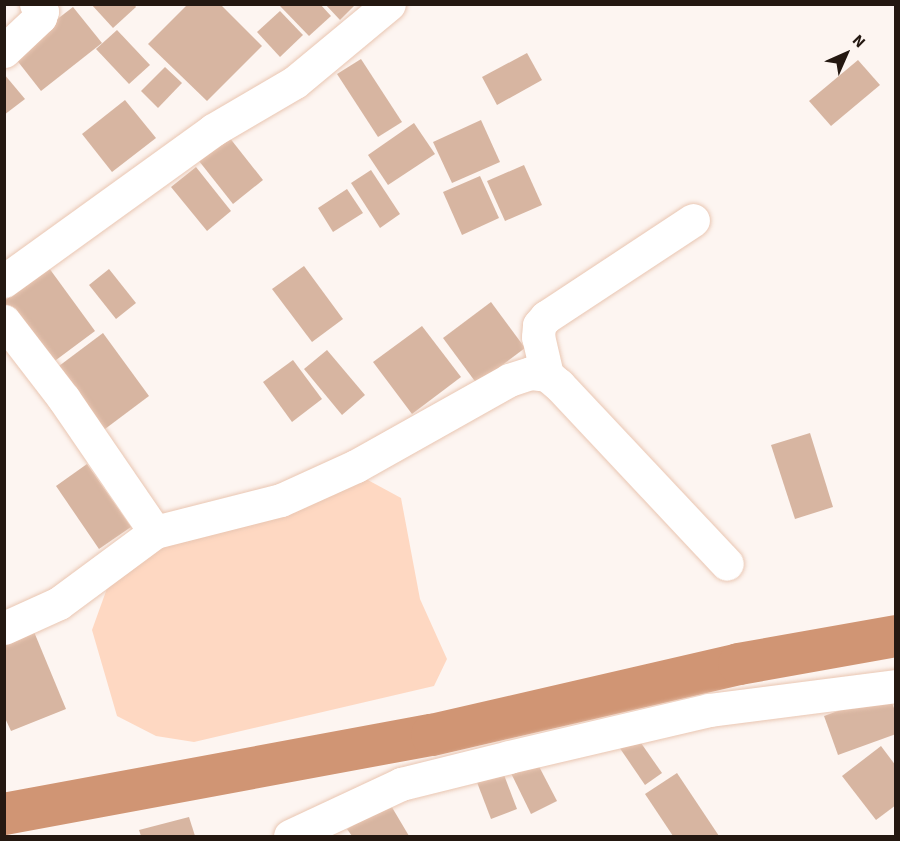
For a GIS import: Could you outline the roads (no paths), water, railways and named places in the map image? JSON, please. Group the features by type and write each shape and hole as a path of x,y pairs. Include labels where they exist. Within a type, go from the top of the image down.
{"street":[{"path":"4,51 40,17 42,10 36,4"},
{"path":"4,281 213,130 295,82 389,4"},
{"path":"693,220 546,317 539,325 538,337 547,375 727,564"},
{"path":"4,321 64,399 155,532"},
{"path":"4,628 59,603 155,532 205,522 280,500 356,466 508,380 531,373 547,375"},
{"path":"290,837 401,783 709,710 896,686"}],"waterway":[{"path":"4,814 432,735 739,664 896,636"}]}
